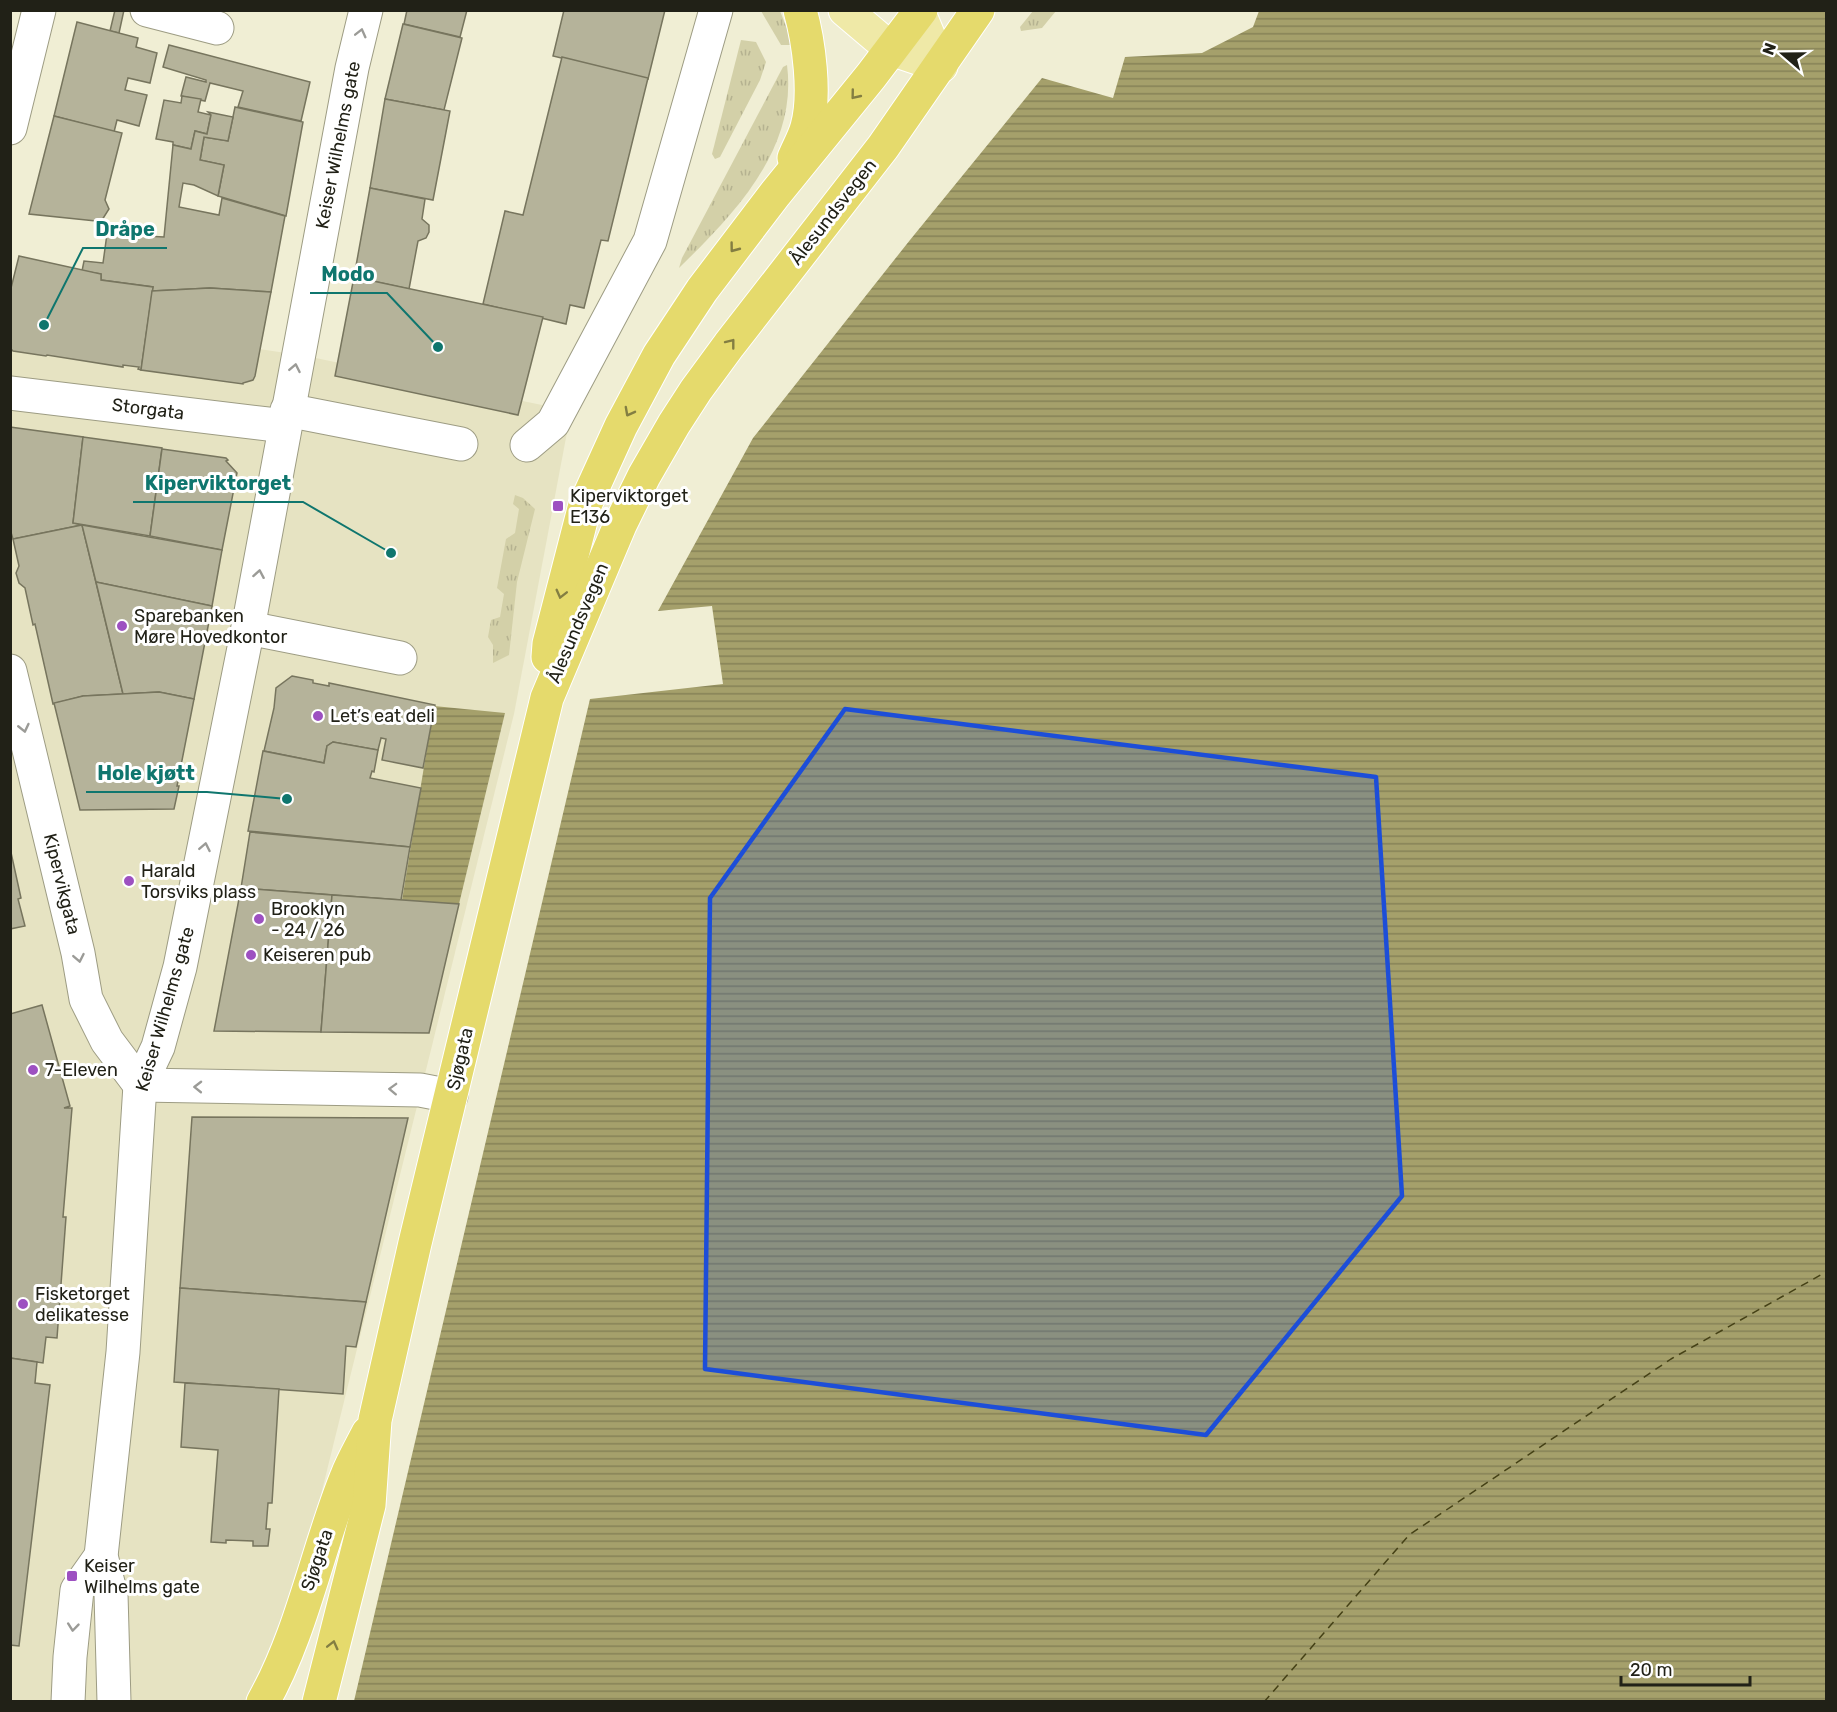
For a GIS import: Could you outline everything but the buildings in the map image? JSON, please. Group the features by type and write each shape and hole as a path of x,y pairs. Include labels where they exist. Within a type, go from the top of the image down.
{"highway":[{"path":"775,194 792,164 807,127 810,102 809,53 800,10"},
{"name":"Ålesundsvegen","path":"547,698 620,525 644,476 674,424 729,345 883,147 978,10"},
{"name":"Ålesundsvegen","path":"547,698 549,644 585,506 621,426 659,355 702,290 919,11"},
{"name":"Sjøgata","path":"319,1701 369,1505 375,1420 547,698"},
{"name":"Sjøgata","path":"263,1701 272,1686 289,1644 346,1476 375,1420"}],"main road":[{"path":"845,10 891,49 941,66"},
{"path":"919,11 941,66"}],"street":[{"path":"10,128 39,10"},
{"path":"147,10 218,28"},
{"name":"Keiser Wilhelms gate","path":"114,1701 111,1594 101,1556 123,1352 140,1085 158,1047 180,967 248,628 350,79 366,10"},
{"path":"527,445 554,423 650,241 717,10"},
{"name":"Storgata","path":"10,393 286,418 461,444"},
{"path":"248,628 400,658"},
{"name":"Kipervikgata","path":"10,671 78,953 86,999 107,1041 140,1085"},
{"path":"140,1085 420,1090 451,1095"},
{"name":"Keiser Wilhelms gate","path":"68,1701 77,1590 101,1556"}],"highlighted area":[{"path":"845,709 1376,777 1402,1196 1206,1435 705,1369 710,898"}],"shaded area":[{"path":"1259,11 1826,11 1826,1701 354,1701 590,699 723,684 712,606 658,611 753,438 1042,78 1113,98 1125,57 1202,53 1253,27"},
{"path":"11,312 306,356 571,411 514,714 270,1701 11,1702"},
{"path":"434,706 505,713 459,904 402,900"}],"green space":[{"path":"761,11 780,11 790,36 790,45 781,45"},
{"path":"1033,11 1056,11 1042,28 1021,31 1020,27"},
{"path":"741,40 756,42 766,62 760,80 720,157 715,159 712,154"},
{"path":"787,65 788,96 782,125 772,152 758,178 740,202 679,268 682,258 783,67"},
{"path":"515,495 523,498 535,509 517,582 509,655 493,663 493,645 488,637 491,620 500,617 504,594 497,588 506,539 515,533 519,509 513,504"}],"ferry route":[{"path":"1264,1702 1409,1535 1671,1359 1826,1272"}],"place":[{"name":"Dråpe","path":"44,325"},
{"name":"Modo","path":"438,347"},
{"name":"Kiperviktorget E136","path":"558,506"},
{"name":"Kiperviktorget","path":"391,553"},
{"name":"Sparebanken Møre Hovedkontor","path":"122,626"},
{"name":"Let’s eat deli","path":"318,716"},
{"name":"Hole kjøtt","path":"287,799"},
{"name":"Harald Torsviks plass","path":"129,881"},
{"name":"Brooklyn - 24 / 26","path":"259,919"},
{"name":"Keiseren pub","path":"251,955"},
{"name":"7-Eleven","path":"33,1070"},
{"name":"Fisketorget delikatesse","path":"23,1304"},
{"name":"Keiser Wilhelms gate","path":"72,1576"}]}
